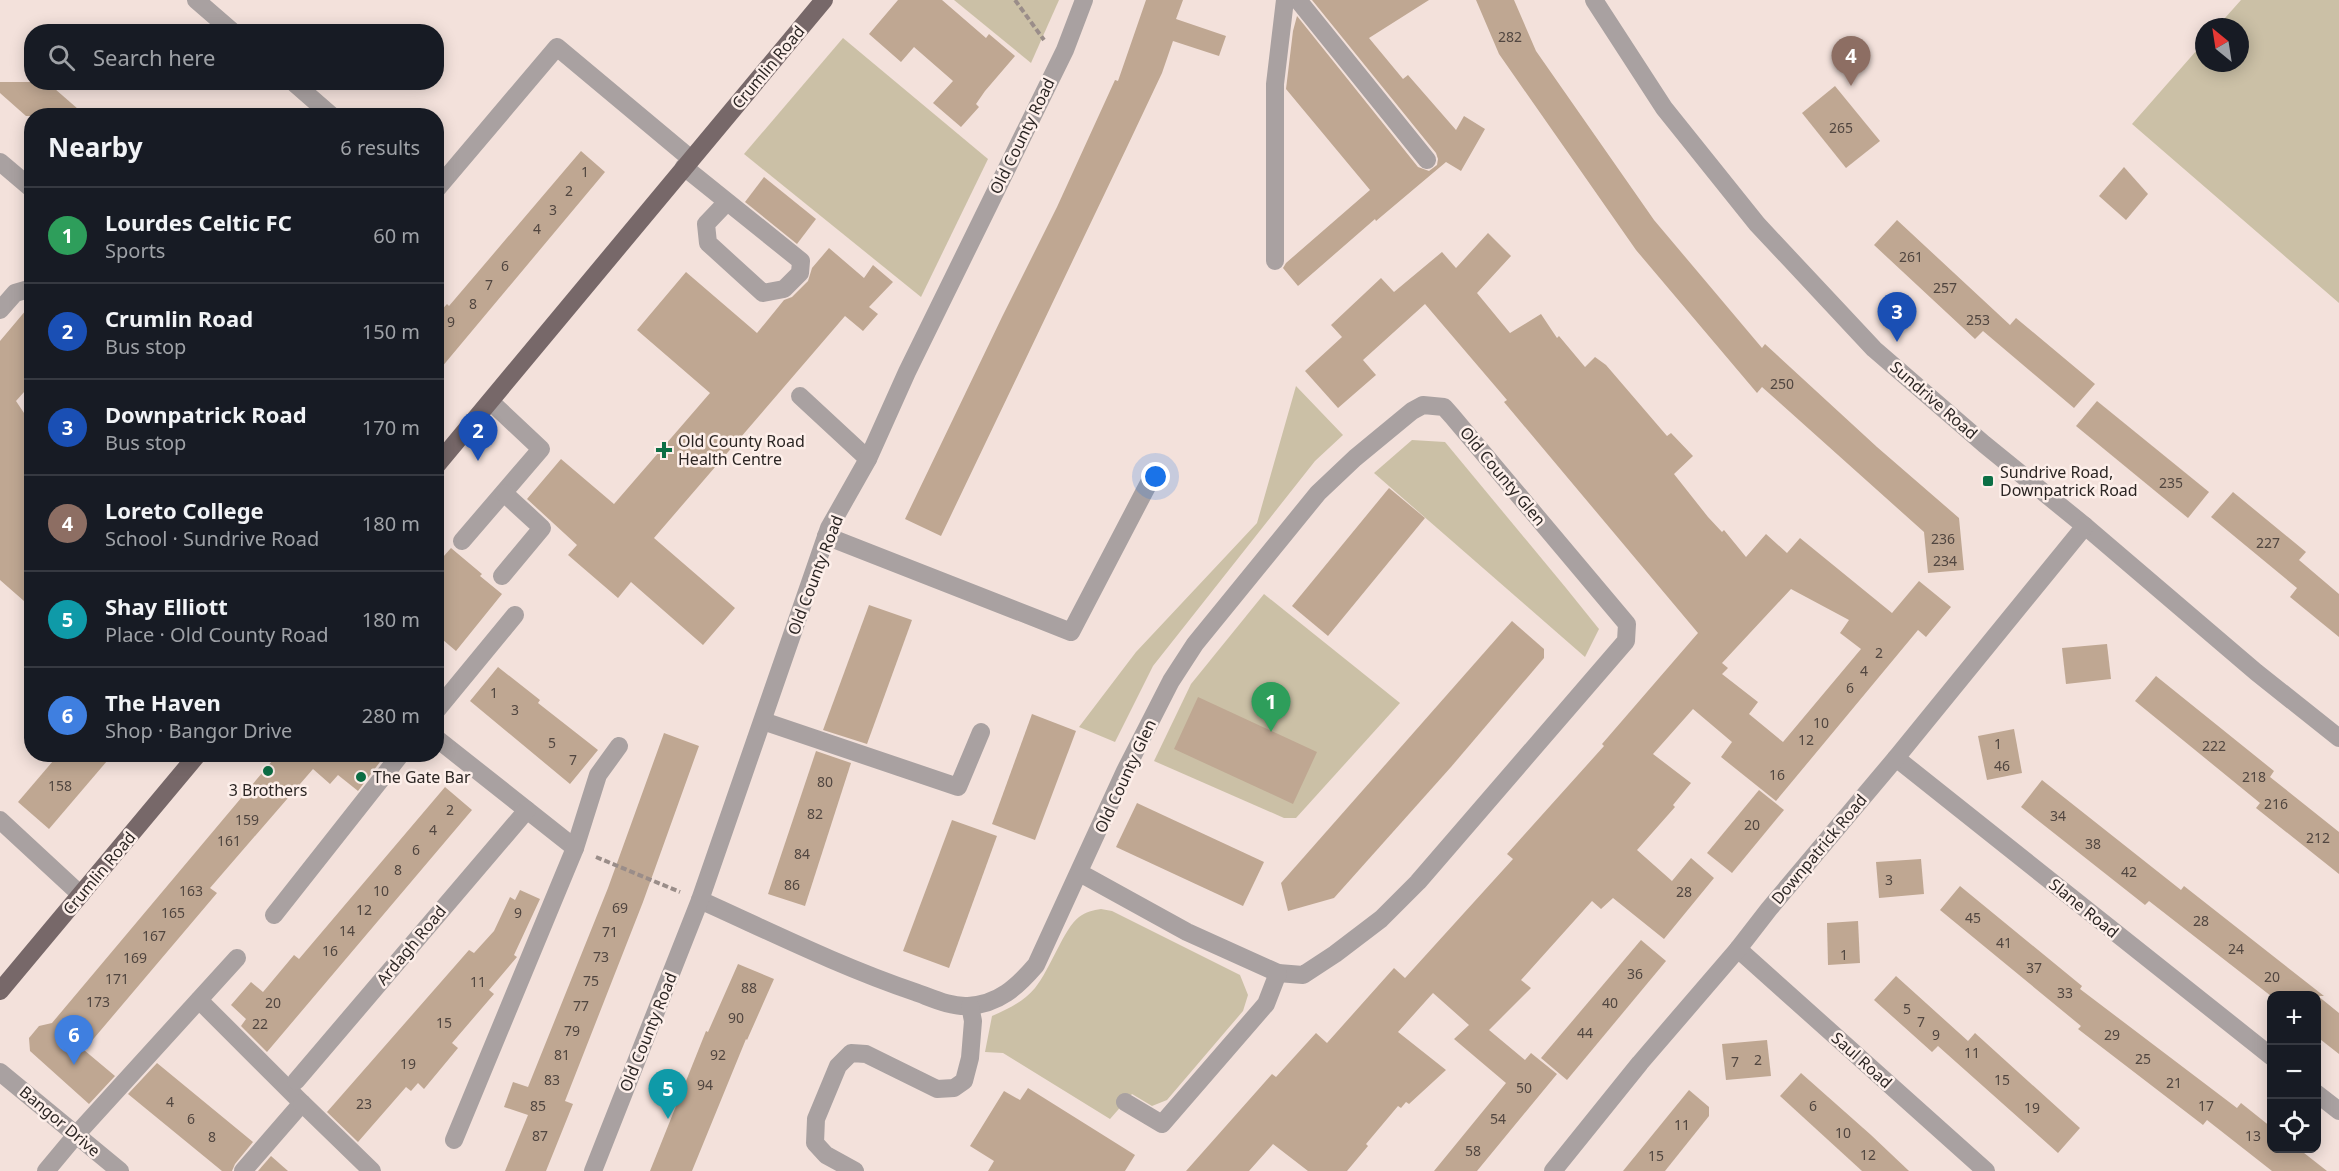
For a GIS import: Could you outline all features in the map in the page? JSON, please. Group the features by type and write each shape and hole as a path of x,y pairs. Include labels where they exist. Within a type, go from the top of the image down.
{"main road":[{"name":"Crumlin Road","path":"444,457 825,0"},
{"name":"Crumlin Road","path":"0,991 191,762"}],"street":[{"path":"196,0 224,24"},
{"name":"Old County Road","path":"593,1171 700,900 826,536 868,459 907,372 1065,50 1084,0"},
{"path":"1275,261 1275,84 1285,0"},
{"path":"1298,0 1427,160"},
{"name":"Sundrive Road","path":"1594,0 1665,108 1757,224 1874,349 2256,672 2339,738"},
{"path":"444,181 557,47 688,163 726,203 801,261 800,273 784,289 762,293 708,243 706,224 726,203"},
{"path":"302,90 323,108"},
{"path":"0,162 24,182"},
{"path":"0,310 15,293 24,290"},
{"path":"800,396 868,459"},
{"path":"462,542 541,449 491,402"},
{"name":"Old County Glen","path":"700,900 881,981 955,1006 991,1002 1017,987 1036,965 1125,771 1171,681 1195,644 1318,494 1412,411 1423,405 1444,407 1627,624 1626,641 1418,882 1381,919 1303,975 1278,973 1188,932 1080,873"},
{"path":"826,536 1071,632 1152,477"},
{"path":"502,576 542,528 504,493"},
{"name":"Downpatrick Road","path":"1553,1171 1640,1063 1896,758 2085,526"},
{"path":"444,701 515,615"},
{"path":"762,721 958,787 981,732"},
{"path":"444,744 575,848"},
{"path":"454,1140 575,848 598,775 619,746"},
{"name":"Slane Road","path":"1896,758 2267,1054"},
{"path":"274,915 395,762"},
{"name":"Ardagh Road","path":"296,1081 527,810"},
{"path":"0,820 81,895"},
{"name":"Saul Road","path":"1738,949 1986,1171"},
{"path":"46,1171 237,958"},
{"path":"1125,1102 1162,1124 1266,1004 1278,973"},
{"path":"199,1000 372,1171"},
{"path":"855,1171 826,1155 815,1143 816,1119 838,1066 850,1053 866,1054 938,1089 954,1088 964,1081 970,1058 973,1020 970,1006"},
{"name":"Bangor Drive","path":"0,1072 120,1171"},
{"path":"2321,1097 2339,1111"},
{"path":"243,1171 302,1103"}],"path":[{"path":"1014,0 1042,39 1065,50"},
{"path":"575,848 700,900"}],"shaded area":[{"path":"954,0 1059,0 1031,63"},
{"path":"2241,0 2339,0 2339,303 2132,124 2195,52 2195,72 2249,72 2249,18 2225,18"},
{"path":"843,38 988,159 921,297 744,154"},
{"path":"1296,386 1343,435 1315,461 1153,666 1115,742 1079,727 1136,652 1257,523"},
{"path":"1412,440 1445,442 1599,629 1585,657 1374,473"},
{"path":"1264,594 1400,703 1296,818 1284,818 1154,761 1191,684"},
{"path":"1101,909 1112,911 1240,975 1248,995 1243,1011 1167,1100 1152,1106 1132,1094 1110,1119 1003,1053 985,1052 992,1016 1015,1005 1035,988 1073,922 1084,914"}],"building":[{"path":"898,0 942,0 986,38 989,34 1015,56 985,91 976,104 979,107 961,127 933,103 953,81 914,47 901,62 869,34"},
{"path":"1146,0 1183,0 1176,19 1226,36 1219,56 1173,41 1162,73 941,536 905,519 1057,207 1115,80 1118,81"},
{"path":"1312,0 1429,0 1369,38 1403,79 1408,75 1456,130 1464,116 1485,129 1461,171 1446,162 1376,221 1375,219 1298,286 1283,268 1286,263 1370,190 1286,89 1297,16 1418,167 1429,171 1437,165 1438,159 1436,153"},
{"path":"1476,0 1514,0 1536,51 1654,220 1762,348 1765,344 1877,447 1959,518 1964,570 1928,573 1924,532 1762,387 1757,393 1636,250 1499,54"},
{"path":"0,82 24,82 24,90 56,90 77,108 24,108 24,114 0,93"},
{"path":"1835,86 1880,141 1846,168 1802,113"},
{"path":"581,151 605,172 444,364 444,307 447,304 449,306"},
{"path":"2124,167 2148,194 2126,220 2099,196"},
{"path":"764,177 816,219 797,244 745,202"},
{"path":"1897,220 2010,325 2016,318 2095,384 2074,408 1983,331 1975,339 1874,245"},
{"path":"1488,233 1511,256 1477,293 1510,333 1541,314 1557,338 1559,336 1585,367 1595,357 1606,365 1667,436 1671,433 1693,456 1674,474 1708,517 1722,532 1724,530 1746,557 1766,534 1787,553 1800,538 1892,613 1919,581 1951,607 1926,637 1918,630 1776,801 1721,757 1732,742 1693,709 1653,754 1691,783 1673,805 1675,807 1637,850 1672,881 1691,858 1714,878 1664,939 1613,898 1601,909 1592,901 1521,980 1531,988 1489,1030 1525,1060 1531,1053 1557,1074 1477,1171 1434,1171 1506,1083 1454,1039 1469,1025 1433,993 1398,1032 1446,1070 1409,1104 1406,1102 1401,1108 1398,1106 1347,1171 1308,1171 1273,1144 1249,1171 1186,1171 1272,1074 1276,1077 1316,1033 1327,1043 1394,968 1405,978 1513,859 1507,854 1604,746 1602,744 1698,633 1504,402 1507,400 1425,304 1363,360 1376,375 1338,408 1305,371 1342,337 1331,325 1381,278 1394,292 1442,252 1456,268","holes":["1791,589 1849,620 1840,633 1861,649 1783,742 1749,714 1758,702 1722,674 1728,668 1722,663"]},
{"path":"829,248 864,278 873,265 893,282 869,307 878,314 863,331 845,316 654,538 735,608 703,645 631,582 618,598 568,555 577,545 527,499 561,459 614,504 710,393 637,330 686,272 757,333 784,300 792,297 808,281 812,268"},
{"path":"24,312 24,392 16,401 24,413 24,601 0,580 0,341"},
{"path":"2097,401 2209,492 2188,518 2076,426"},
{"path":"1389,488 1425,518 1328,636 1292,606"},
{"path":"2233,492 2306,552 2299,560 2339,594 2339,637 2290,597 2297,588 2211,517"},
{"path":"451,548 502,594 456,651 444,641 444,556"},
{"path":"869,605 912,620 867,744 823,730"},
{"path":"1512,621 1544,649 1544,658 1334,898 1288,911 1281,883"},
{"path":"2107,644 2111,679 2066,684 2062,648"},
{"path":"498,667 540,700 538,703 598,750 570,784 470,701"},
{"path":"2156,676 2274,771 2270,777 2339,832 2339,874 2256,808 2260,803 2135,701"},
{"path":"1198,697 1317,752 1293,804 1174,749"},
{"path":"1032,714 1076,731 1035,840 992,824"},
{"path":"2014,729 2022,773 1987,780 1978,736"},
{"path":"664,733 699,746 643,902 565,1101 573,1104 546,1171 505,1171 528,1115 504,1107 513,1082 528,1087 608,888"},
{"path":"816,751 851,763 805,906 768,894"},
{"path":"52,762 106,762 49,829 18,802"},
{"path":"271,762 380,762 358,791 338,775 330,784 313,769 210,888 217,893 84,1050 115,1076 89,1104 30,1051 29,1038 39,1026 52,1023"},
{"path":"2042,780 2181,890 2184,886 2318,991 2267,991 2267,993 2149,901 2145,905 2021,807"},
{"path":"445,787 472,810 267,1052 241,1026 246,1019 231,1005 251,982 263,992 294,955 299,959"},
{"path":"1759,790 1784,810 1732,873 1707,853"},
{"path":"1137,803 1264,862 1243,906 1116,847"},
{"path":"952,820 997,836 949,968 903,951"},
{"path":"1921,859 1924,894 1879,898 1876,862"},
{"path":"1960,886 2082,986 2080,989 2237,1108 2241,1103 2267,1124 2267,1153 2304,1153 2327,1171 2272,1171 2207,1120 2203,1125 2078,1029 2081,1026 1940,910"},
{"path":"520,890 540,899 514,955 517,957 489,990 494,994 452,1043 458,1048 424,1089 418,1083 411,1091 406,1087 358,1142 327,1112 469,950 474,953 494,931 510,897 515,900"},
{"path":"1858,921 1860,963 1828,965 1827,923"},
{"path":"1641,940 1666,961 1567,1080 1541,1058"},
{"path":"738,964 774,979 746,1039 692,1171 650,1171 706,1031 708,1032"},
{"path":"1896,976 1968,1041 1975,1033 2080,1128 2058,1153 1938,1046 1932,1052 1874,1000"},
{"path":"2321,998 2339,1013 2339,1054 2321,1040"},
{"path":"1767,1040 1771,1076 1726,1080 1722,1044"},
{"path":"157,1063 253,1142 232,1171 222,1171 128,1094"},
{"path":"1801,1073 1909,1171 1862,1171 1780,1096"},
{"path":"1028,1088 1135,1155 1125,1171 988,1171 994,1161 970,1146 1004,1091 1020,1100"},
{"path":"1689,1090 1709,1107 1709,1116 1665,1171 1623,1171"},
{"path":"271,1156 288,1171 258,1171"}],"place":[{"name":"Loreto College","path":"1851,86"},
{"name":"Downpatrick Road","path":"1897,342"},
{"name":"Old County Road Health Centre","path":"664,450"},
{"name":"Crumlin Road","path":"478,461"},
{"name":"Sundrive Road, Downpatrick Road","path":"1988,481"},
{"name":"Lourdes Celtic FC","path":"1271,732"},
{"name":"3 Brothers","path":"268,771"},
{"name":"The Gate Bar","path":"361,777"},
{"name":"The Haven","path":"74,1065"},
{"name":"Shay Elliott","path":"668,1119"}]}
